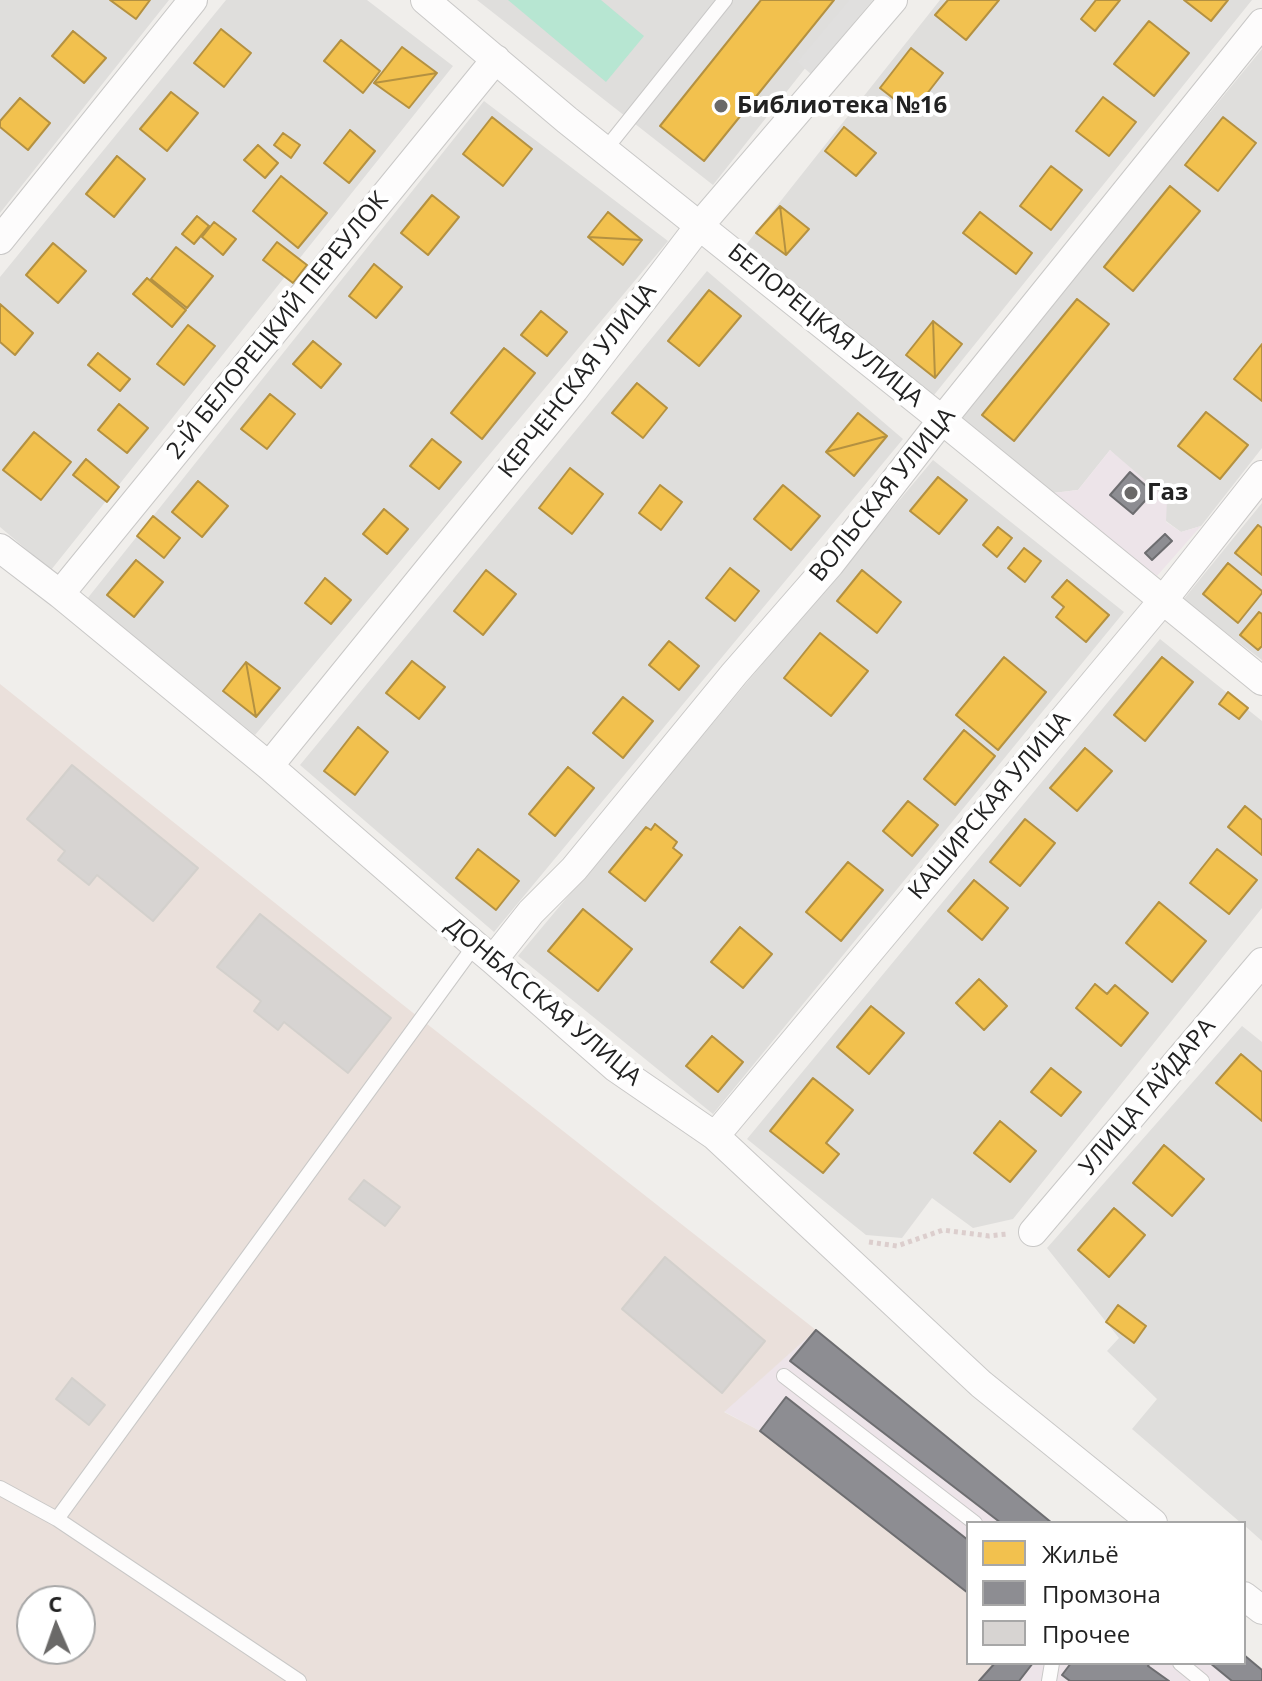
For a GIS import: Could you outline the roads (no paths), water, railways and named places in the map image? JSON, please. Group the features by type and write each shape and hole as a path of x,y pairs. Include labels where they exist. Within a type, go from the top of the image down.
{"street":[{"path":"0,240 193,0"},
{"name":"БЕЛОРЕЦКАЯ УЛИЦА","path":"425,0 605,150 1262,681"},
{"name":"КЕРЧЕНСКАЯ УЛИЦА","path":"269,766 574,390 700,225 893,0"},
{"name":"ВОЛЬСКАЯ УЛИЦА","path":"484,952 531,912 574,869 734,674 830,564 1262,23"},
{"name":"2-Й БЕЛОРЕЦКИЙ ПЕРЕУЛОК","path":"60,594 496,59"},
{"name":"КАШИРСКАЯ УЛИЦА","path":"715,1136 1164,599 1262,475"},
{"name":"ДОНБАССКАЯ УЛИЦА","path":"0,548 269,766 616,1068 715,1136 981,1384 1151,1521"},
{"name":"УЛИЦА ГАЙДАРА","path":"1033,1232 1257,979"},
{"path":"1246,1598 1262,1610"}],"lane":[{"path":"605,150 725,0"},
{"path":"57,1519 484,952"},
{"path":"784,1376 972,1521"},
{"path":"0,1488 57,1519 299,1681"},
{"path":"1182,1665 1202,1681"}],"place":[{"name":"Библиотека №16","path":"721,106"},
{"name":"Газ","path":"1131,493"}]}
